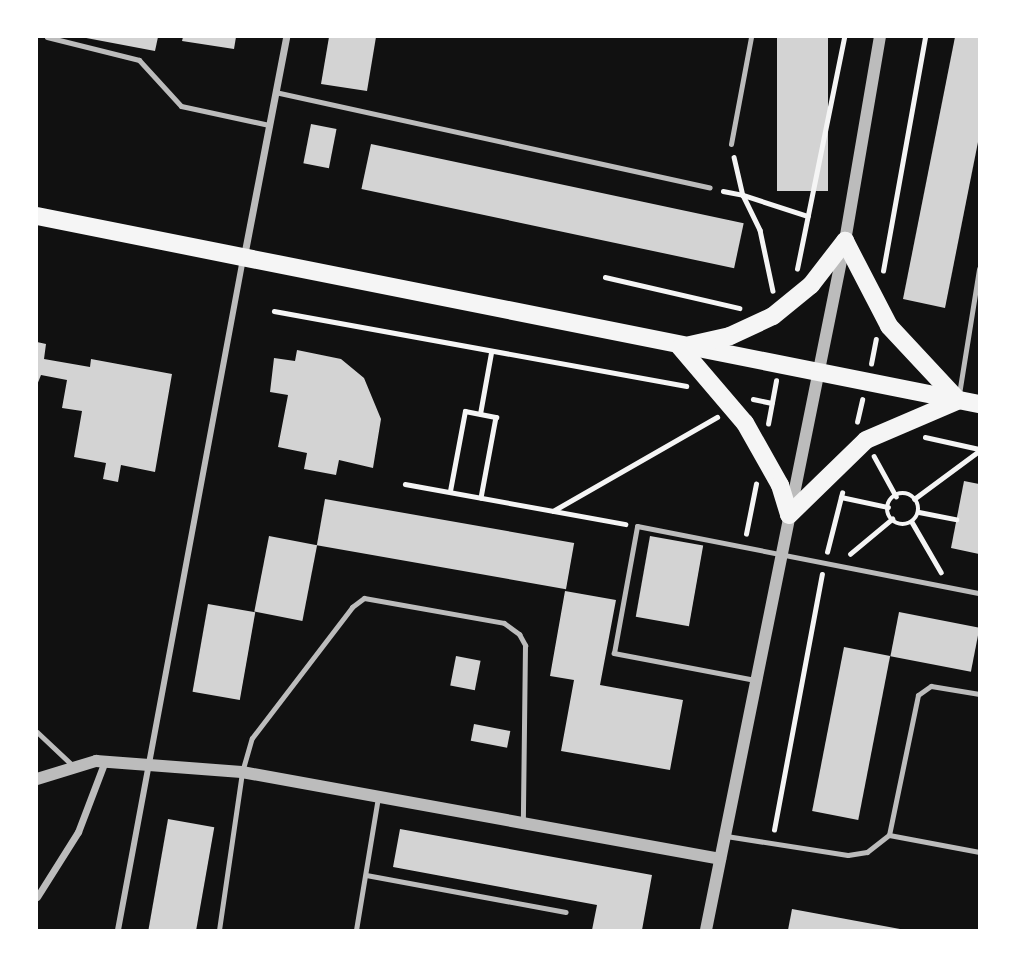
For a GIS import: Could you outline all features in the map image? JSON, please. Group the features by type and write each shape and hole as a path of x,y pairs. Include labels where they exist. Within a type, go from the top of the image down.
{"main road":[{"path":"37,216 680,347 979,404"},
{"path":"680,347 730,336 791,303 827,267 845,241 877,306 905,346 958,400"},
{"path":"680,347 722,392 762,452 789,515 850,453 888,429 958,400"}],"street":[{"path":"118,930 286,37"},
{"path":"706,930 845,241 880,37"},
{"path":"37,897 78,832 105,761"},
{"path":"37,779 72,765 105,761 242,772 378,794 720,859"}],"lane":[{"path":"47,37 139,60 181,106 269,125"},
{"path":"731,144 751,37"},
{"path":"275,93 710,188"},
{"path":"958,400 979,269"},
{"path":"758,681 614,653 637,526 979,593"},
{"path":"219,930 242,772 260,724 352,607 369,598 504,623 519,634 525,645 523,821"},
{"path":"726,836 771,845 858,856 889,835 918,695 931,685 979,694"},
{"path":"37,732 72,765"},
{"path":"356,930 378,794"},
{"path":"889,835 979,852"},
{"path":"366,875 566,912"}],"path":[{"path":"731,144 743,195 760,230 776,300 791,303 844,37"},
{"path":"850,453 867,382 877,306 925,37"},
{"path":"710,188 743,195 808,216"},
{"path":"605,277 747,310"},
{"path":"274,311 491,353 722,392"},
{"path":"480,414 491,353"},
{"path":"553,511 748,398 772,403 779,366"},
{"path":"450,492 465,411 496,417 481,498"},
{"path":"916,435 979,450"},
{"path":"871,450 896,495 914,499 979,450"},
{"path":"744,546 757,480"},
{"path":"405,484 637,526"},
{"path":"771,845 824,563 843,486"},
{"path":"888,507 896,495"},
{"path":"841,497 888,507"},
{"path":"914,499 919,512"},
{"path":"888,507 892,519 901,525 912,522 919,512"},
{"path":"919,512 956,519"},
{"path":"835,565 892,519"},
{"path":"912,522 951,588"}],"building":[{"path":"81,37 158,37 155,51"},
{"path":"183,37 236,37 234,49 182,41"},
{"path":"329,37 376,37 367,91 321,84"},
{"path":"777,37 828,37 828,191 777,191"},
{"path":"955,37 979,37 979,137 945,308 903,299"},
{"path":"311,124 337,129 329,168 303,163"},
{"path":"371,144 744,223 734,268 361,189"},
{"path":"37,342 46,344 44,359 90,367 91,359 172,374 155,472 121,465 118,482 103,479 106,463 74,457 82,411 62,408 67,380 41,375 37,385"},
{"path":"297,350 341,359 364,378 381,419 373,468 339,460 336,475 304,469 307,453 278,447 288,395 270,392 274,358 295,361"},
{"path":"964,481 979,484 979,554 951,548"},
{"path":"325,499 574,543 566,589 317,545"},
{"path":"269,536 317,545 302,621 254,612"},
{"path":"650,536 703,545 689,626 636,617"},
{"path":"565,591 616,600 600,685 683,700 670,770 561,751 574,680 550,676"},
{"path":"208,604 255,612 240,700 193,692"},
{"path":"899,612 979,628 971,672 890,656"},
{"path":"844,647 890,656 858,820 812,811"},
{"path":"456,656 481,661 475,690 450,685"},
{"path":"474,724 510,731 507,748 471,741"},
{"path":"168,819 214,827 196,930 148,930"},
{"path":"400,829 652,875 642,930 592,930 597,905 393,867"},
{"path":"792,909 900,929 900,930 788,930"}]}
